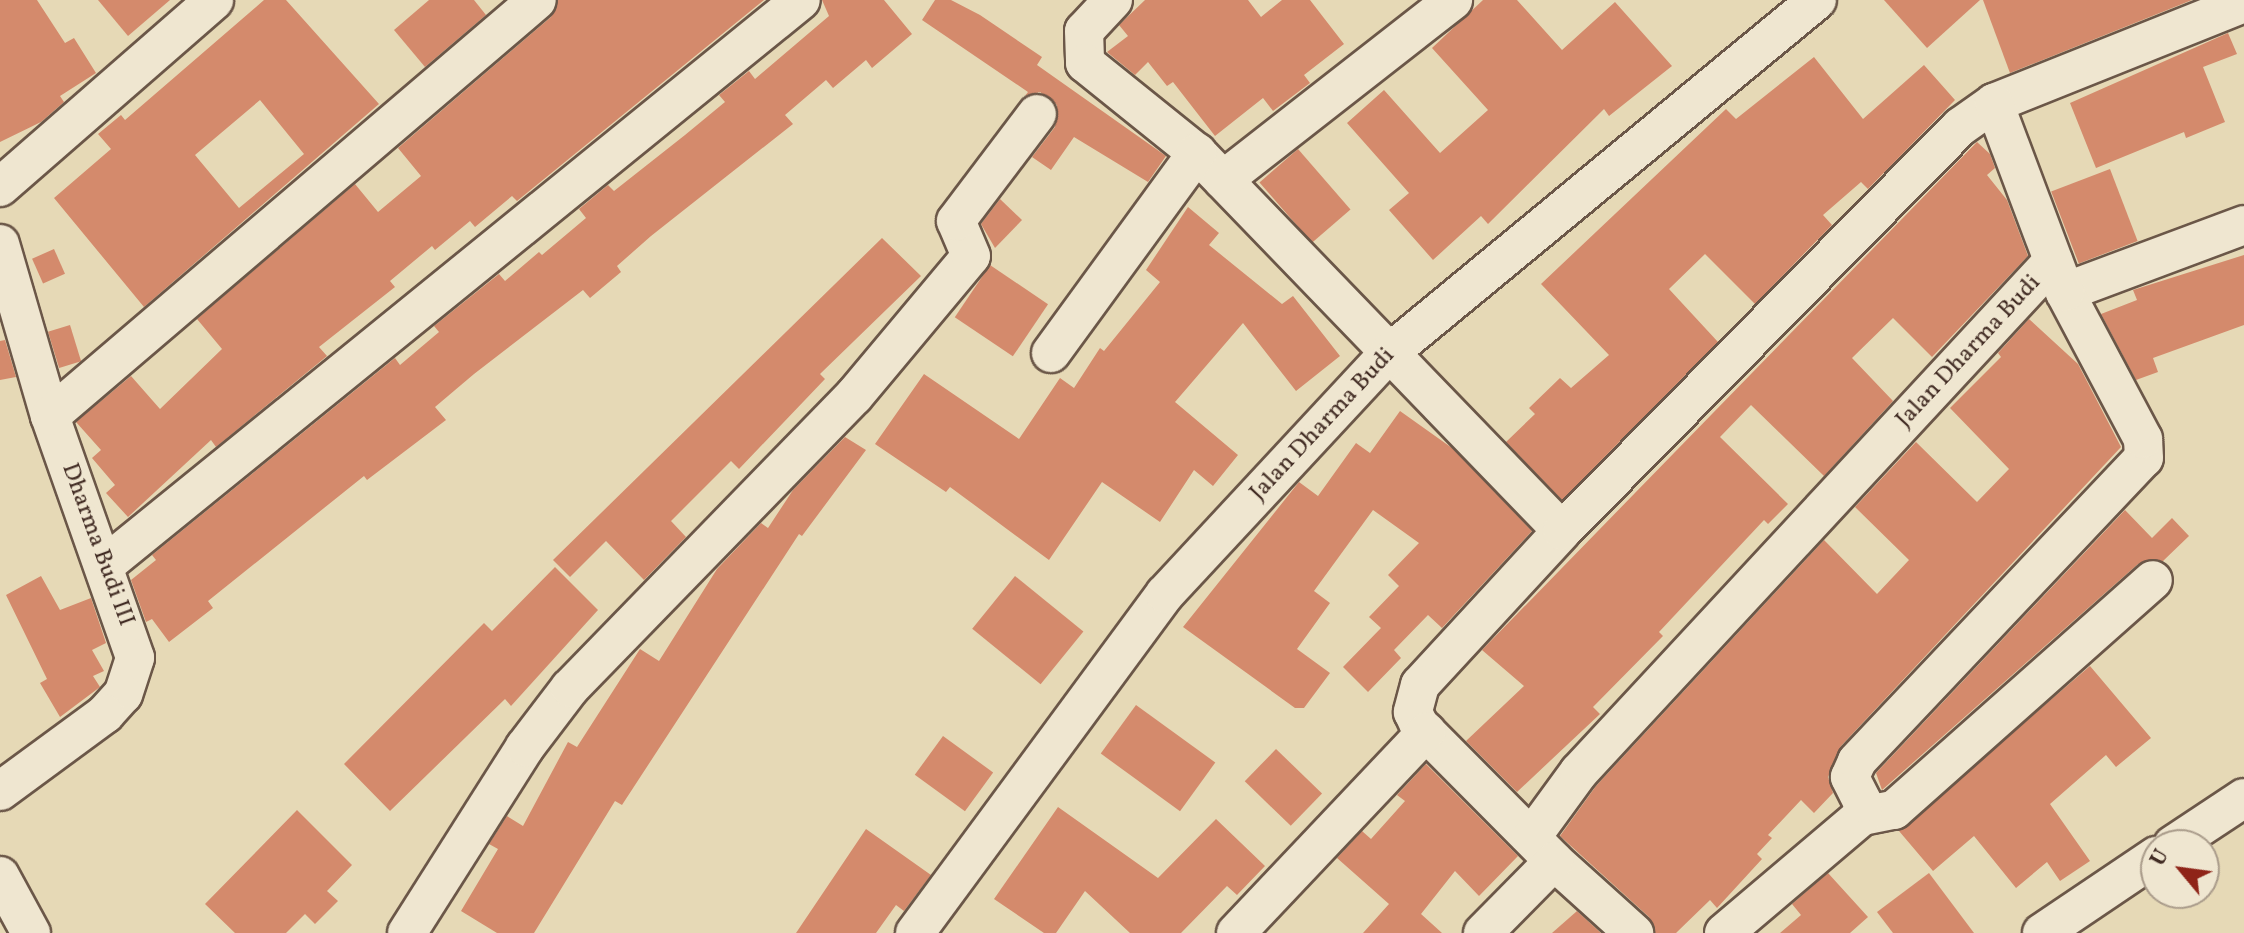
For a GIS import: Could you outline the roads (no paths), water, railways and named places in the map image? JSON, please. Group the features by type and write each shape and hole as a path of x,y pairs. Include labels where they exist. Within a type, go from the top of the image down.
{"street":[{"path":"0,187 214,0"},
{"path":"50,416 537,0"},
{"path":"105,565 801,0"},
{"path":"1113,0 1084,31 1080,47 1085,63 1210,166 1562,531"},
{"path":"1051,353 1210,166 1453,0"},
{"name":"Jalan Dharma Budi","path":"915,933 1165,594 1388,354 1817,0"},
{"path":"1634,933 1426,732 1413,712 1420,685 1562,531 1960,127 1994,103 2244,3"},
{"path":"1862,816 1863,803 1850,777 1857,761 2144,458 2143,439 2059,276 1994,103"},
{"path":"407,933 525,747 570,688 854,396 971,256 956,221 1037,114"},
{"path":"2059,276 2244,225"},
{"name":"Dharma Budi III","path":"0,244 50,416 132,642 133,674 105,714 0,791"},
{"name":"Jalan Dharma Budi","path":"1483,933 1543,848 1579,772 2059,276"},
{"path":"1724,933 1862,816 1894,810 2153,580"},
{"path":"1236,933 1426,732"},
{"path":"2197,829 2244,798"},
{"path":"2042,933 2140,867"},
{"path":"0,876 31,933"}]}
